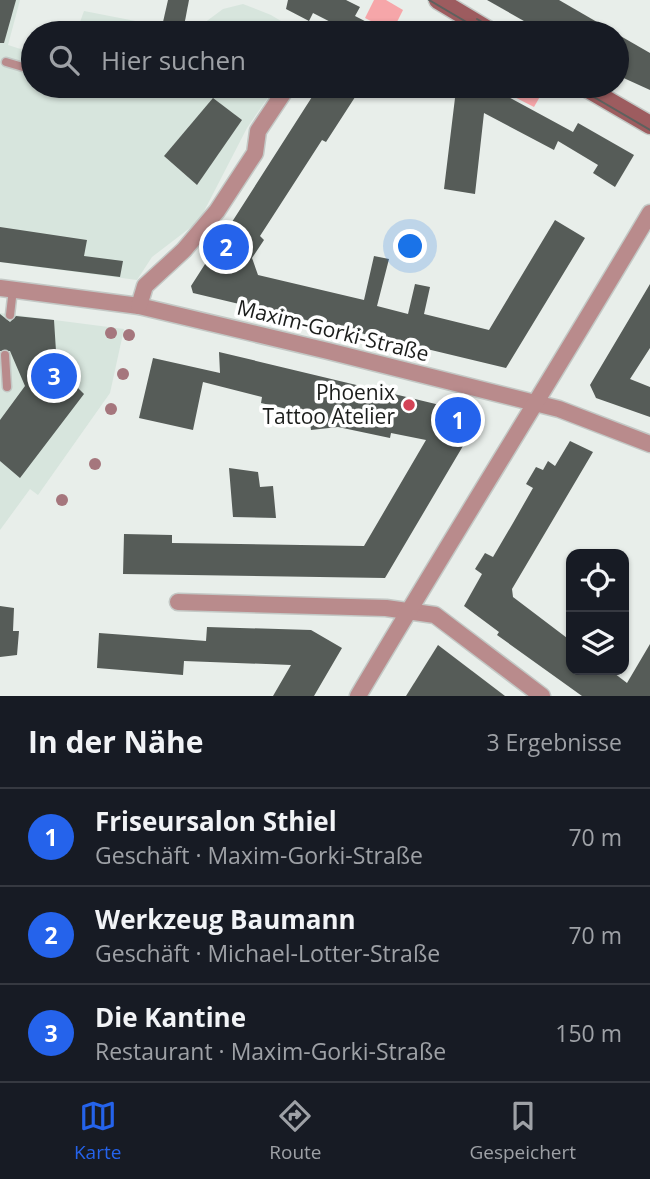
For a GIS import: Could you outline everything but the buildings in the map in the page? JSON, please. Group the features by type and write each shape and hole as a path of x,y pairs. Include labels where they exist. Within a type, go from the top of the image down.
{"street":[{"path":"438,0 474,21"},
{"path":"139,306 145,286 193,241 217,211 255,152 258,131 280,98"},
{"path":"604,98 650,125"},
{"path":"358,696 406,611 537,403 650,213"},
{"name":"Maxim-Gorki-Straße","path":"7,288 139,306 537,403 650,444"},
{"path":"178,602 406,611 435,615 542,696"}],"lane":[{"path":"6,62 21,66"},
{"path":"7,288 10,315"},
{"path":"5,355 7,387"}],"shaded area":[{"path":"0,0 20,0 8,45 21,49 21,98 268,98 247,128 199,221 152,257 137,280 0,262"},
{"path":"374,0 386,0 403,10 398,21 371,21 365,18"},
{"path":"243,4 281,21 207,21 223,9"},
{"path":"84,11 135,21 80,21"},
{"path":"516,98 539,98 534,107"},
{"path":"0,313 124,329 110,393 38,495 30,489 0,530"}],"tram line":[{"path":"429,0 465,21"},
{"path":"595,98 650,130"}],"place":[{"name":"Werkzeug Baumann","path":"226,247"},
{"name":"Die Kantine","path":"54,376"},
{"name":"Phoenix Tattoo Atelier","path":"409,405"},
{"name":"Friseursalon Sthiel","path":"458,420"}]}
